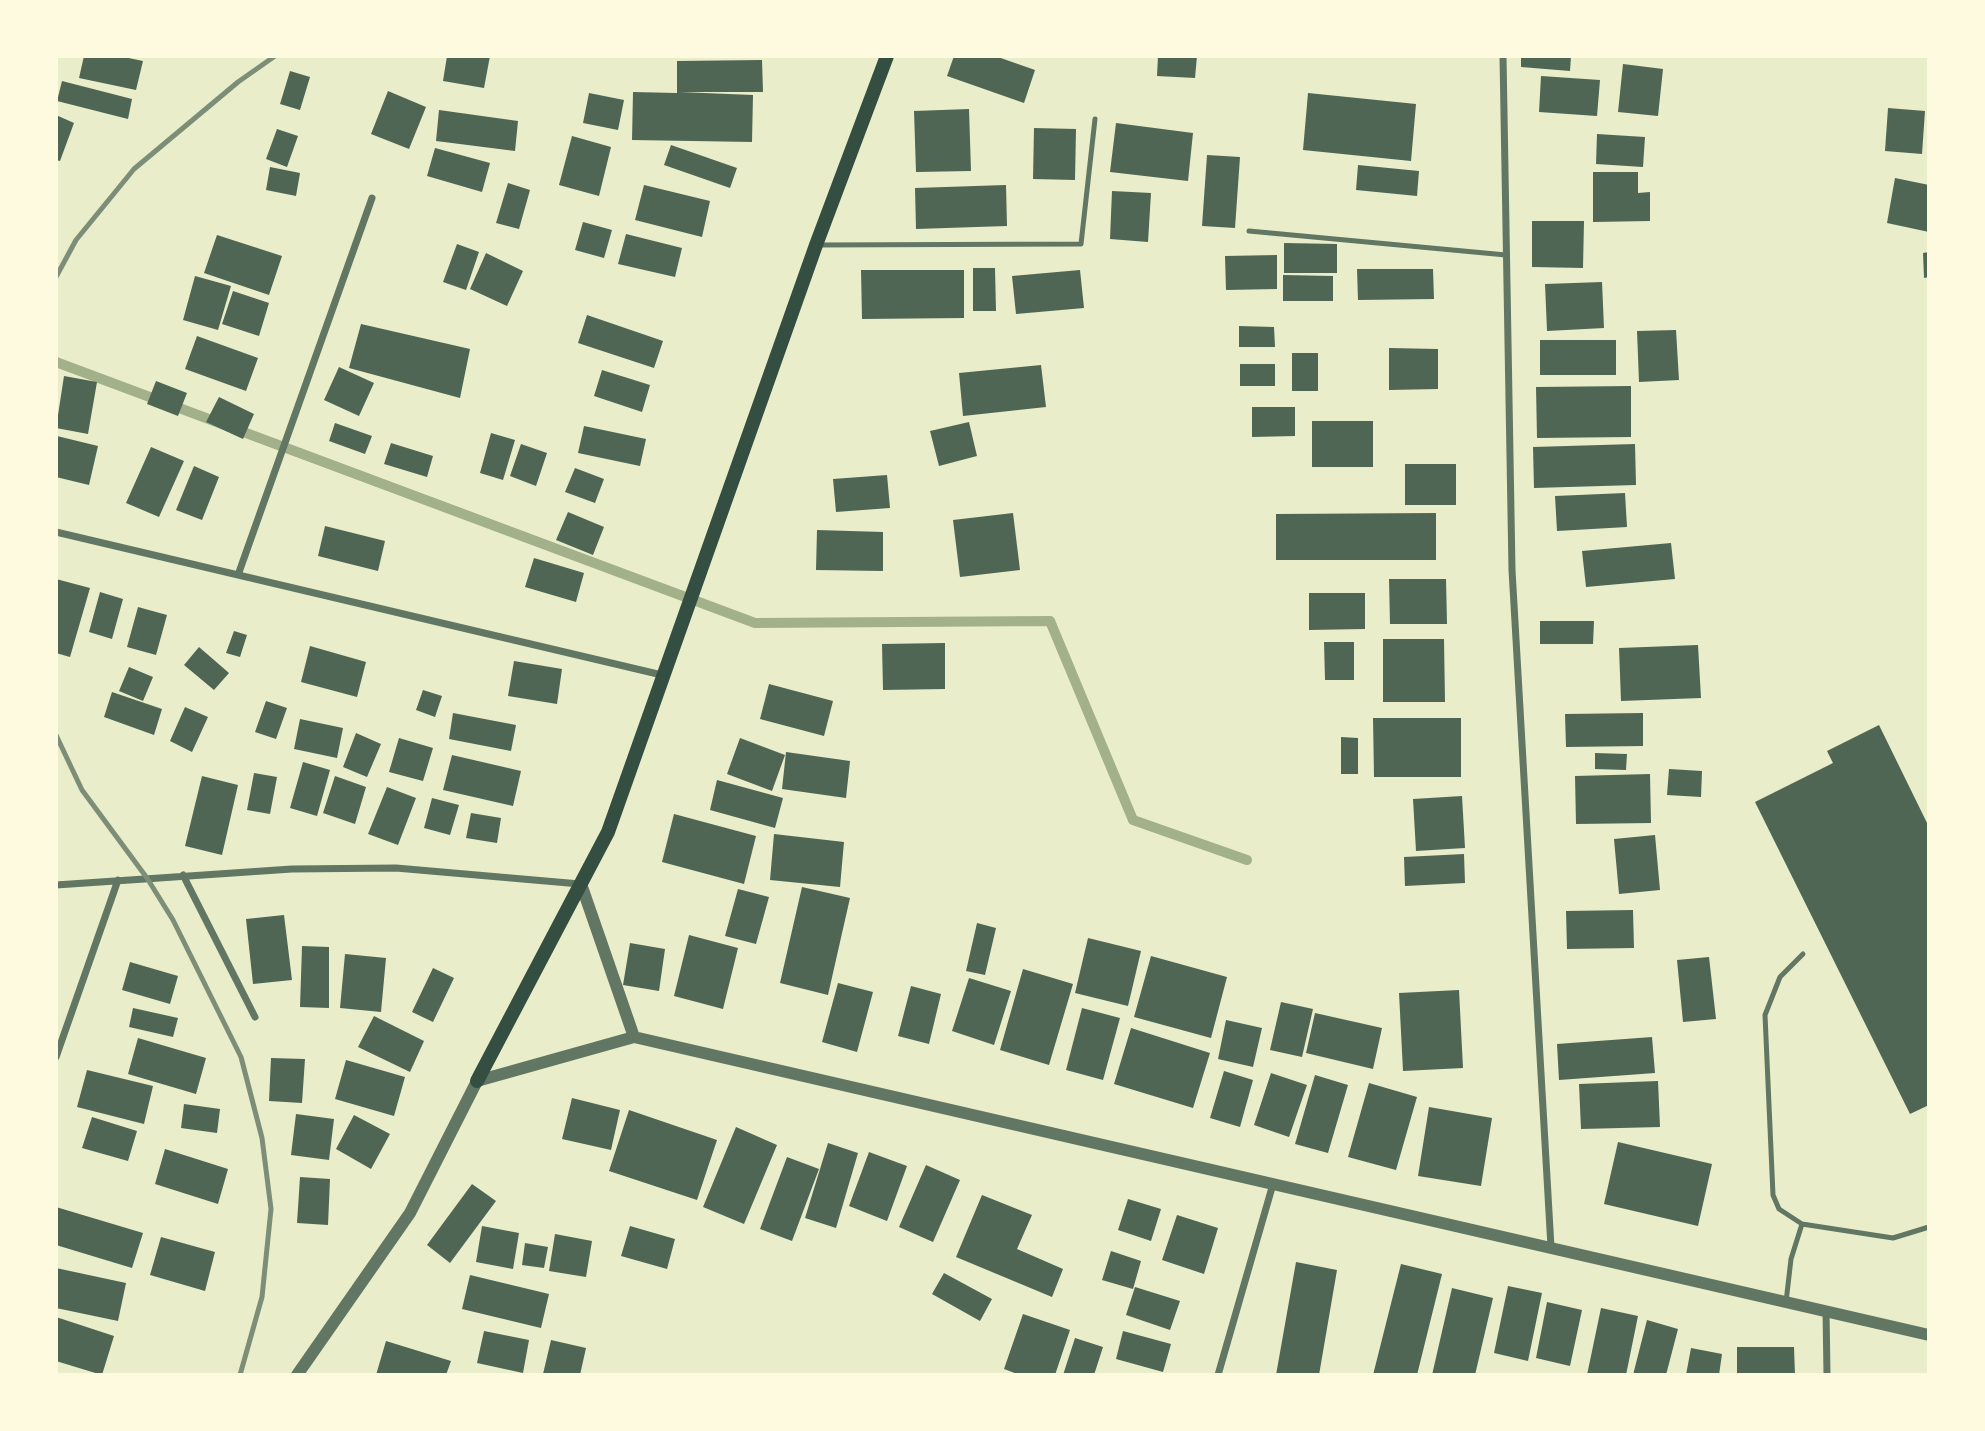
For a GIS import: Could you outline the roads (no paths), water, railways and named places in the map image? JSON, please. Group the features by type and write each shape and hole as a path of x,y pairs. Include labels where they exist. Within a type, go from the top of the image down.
{"main road":[{"path":"477,1081 608,832 816,245 887,56"}],"street":[{"path":"1503,56 1512,570 1551,1247"},
{"path":"238,575 372,198"},
{"path":"56,532 662,675"},
{"path":"56,885 292,869 396,868 581,884 634,1037"},
{"path":"183,875 255,1017"},
{"path":"56,1056 118,880"},
{"path":"297,1375 410,1213 477,1081 634,1037 1929,1335"},
{"path":"1217,1375 1273,1184"},
{"path":"1826,1311 1827,1375"}],"lane":[{"path":"816,245 1080,244 1095,119"},
{"path":"1249,231 1506,254"},
{"path":"1803,954 1780,977 1765,1015 1773,1195 1779,1209 1802,1224 1893,1238 1929,1227"},
{"path":"1786,1302 1791,1259 1802,1224"}],"waterway":[{"path":"56,362 755,623 1050,621 1133,820 1247,860"}],"railway":[{"path":"56,277 76,240 134,169 238,82 275,56"},
{"path":"56,735 82,790 147,878 173,920 241,1057 262,1138 271,1209 262,1297 240,1375"}]}
